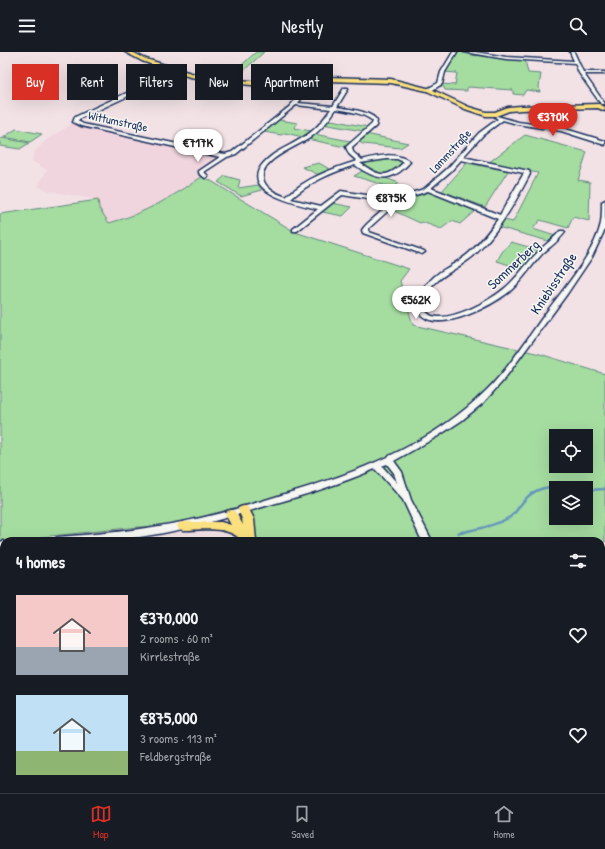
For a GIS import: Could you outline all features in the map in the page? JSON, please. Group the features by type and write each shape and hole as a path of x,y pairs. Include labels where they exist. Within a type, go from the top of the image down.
{"main road":[{"path":"128,52 156,64"},
{"path":"187,73 251,83"},
{"path":"333,79 387,81 409,84 429,90 470,109 495,115 513,108 603,105"},
{"path":"244,510 248,519 249,537"},
{"path":"231,514 245,537"},
{"path":"183,526 221,526 241,532"}],"street":[{"path":"429,90 440,84 442,74 455,52"},
{"path":"466,52 500,58 575,62"},
{"path":"572,52 581,74 603,105"},
{"path":"581,74 605,73"},
{"path":"322,208 275,195 264,187 260,178 262,169 271,158 314,132 346,89"},
{"name":"Wittumstraße","path":"126,96 90,112 75,120 75,122 225,156"},
{"path":"205,176 201,172 225,156 234,153 299,100"},
{"path":"287,199 303,186 320,176 359,163 388,156 405,160 407,162 392,176 388,177 368,171 359,163 350,153 349,147 374,125 375,120 366,115 333,108 296,104"},
{"path":"495,115 501,119 562,130 605,143"},
{"name":"Lammstraße","path":"322,208 339,194 344,192 391,200 428,190 481,134 501,119"},
{"name":"Sommerberg","path":"459,158 527,172 502,218 472,254 446,270 433,281 423,299 421,308 423,314 434,319 444,319 462,314 488,302 507,289 542,251 556,241 562,232"},
{"path":"428,190 502,218"},
{"path":"391,200 388,208 367,227 366,233 422,252"},
{"name":"Kniebisstraße","path":"102,537 183,526 231,514 328,484 377,466 426,441 457,420 487,394 507,371 568,287 595,244 604,224 605,202"},
{"path":"295,230 322,208"},
{"path":"389,460 398,472 407,500 425,537"},
{"path":"377,466 407,500"}],"shaded area":[{"path":"75,122 225,156 202,171 203,176 173,196 143,211 109,223 99,208 97,200 50,191 38,186 47,170 32,161 34,152 45,141"}],"green space":[{"path":"256,52 264,52 243,71 243,64"},
{"path":"455,52 469,52 468,54 477,56 479,54 525,60 528,73 541,74 539,87 540,92 526,90 523,95 513,94 513,90 467,87 467,91 445,90 443,86 436,87 440,84 455,85 457,73 443,72"},
{"path":"326,119 368,127 363,131 322,124"},
{"path":"279,120 298,123 294,128 311,131 303,137 285,133 281,135 264,132"},
{"path":"16,129 42,134 30,142 4,137"},
{"path":"314,134 350,141 345,147 307,139"},
{"path":"366,134 408,143 400,148 363,144 359,142"},
{"path":"525,135 587,152 578,180 590,182 589,221 573,217 568,228 540,220 533,229 555,236 548,241 498,227 504,220 513,222 538,173 488,163"},
{"path":"2,138 29,143 20,149 0,146 0,139"},
{"path":"389,157 403,160 404,162 388,174 383,175 373,172 360,164"},
{"path":"319,163 331,170 319,175 302,167"},
{"path":"467,163 508,171 485,207 442,191"},
{"path":"364,170 399,183 393,188 354,176"},
{"path":"203,176 295,232 409,269 400,281 413,325 540,354 605,374 605,537 249,537 244,510 183,526 138,527 41,537 0,537 0,214 98,200 99,208 109,223 134,215 170,197"},
{"path":"225,176 240,180 238,188 258,185 262,190 241,196 218,182"},
{"path":"430,192 476,210 460,224 452,221 441,229 422,222 420,223 392,210 394,203"},
{"path":"332,203 352,207 343,216 322,212"},
{"path":"511,242 539,250 522,269 497,261 502,252"}],"waterway":[{"path":"463,532 459,533 492,525 510,517 531,494 549,487"},
{"path":"593,490 605,489"}]}
